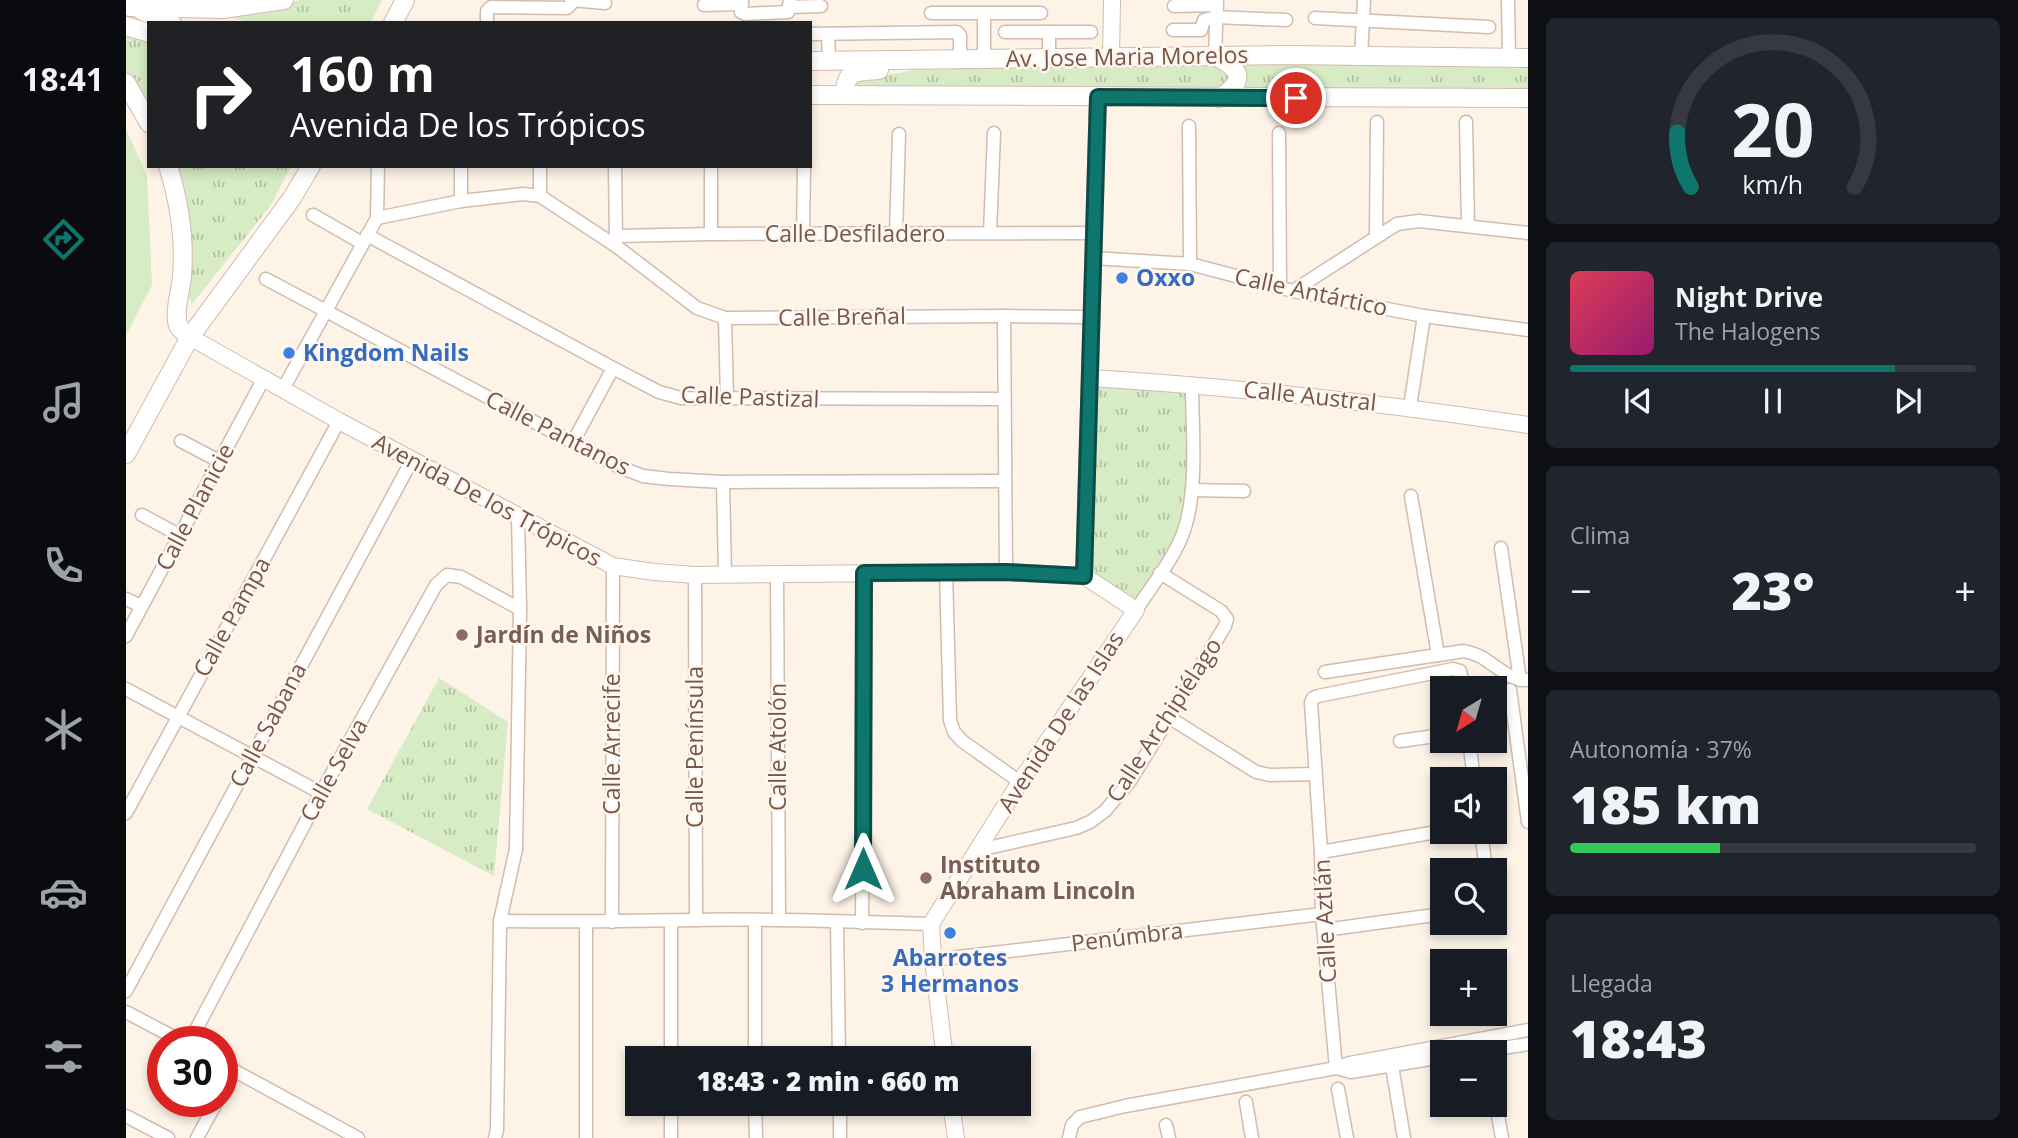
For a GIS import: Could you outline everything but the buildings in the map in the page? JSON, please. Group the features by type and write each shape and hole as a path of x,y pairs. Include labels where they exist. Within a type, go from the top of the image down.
{"main road":[{"path":"128,6 223,9 284,0"},
{"path":"394,21 405,0"},
{"path":"128,6 167,21"},
{"path":"126,26 147,32"},
{"path":"1215,56 1230,64 1236,70 1237,77 1231,91 1219,98"},
{"name":"Av. Jose Maria Morelos","path":"812,61 1215,56 1528,58"},
{"path":"845,95 848,78 856,71 904,69 933,59"},
{"path":"126,83 147,120"},
{"name":"Av. Jose Maria Morelos","path":"812,95 1528,98"},
{"path":"169,168 178,204 182,239 182,274 176,318 178,325 190,337"},
{"path":"126,454 190,337 292,198 310,168"}],"street":[{"path":"486,21 487,10 491,7 522,3 544,8 567,8 571,0 604,2"},
{"path":"1111,57 1112,0"},
{"path":"1361,57 1364,0"},
{"path":"1508,0 1509,58"},
{"path":"704,5 742,2 743,13 765,18 788,12 789,4 821,6"},
{"path":"931,13 960,6 984,13 1008,7 1041,13"},
{"path":"1174,6 1217,7 1286,20"},
{"path":"1173,30 1201,30 1204,20 1217,7"},
{"path":"1215,56 1217,7"},
{"path":"544,8 545,21"},
{"path":"984,13 984,59"},
{"path":"1315,18 1489,27"},
{"path":"812,34 957,32 960,35 960,59"},
{"path":"1005,32 1091,32"},
{"path":"1049,32 1049,58"},
{"path":"828,34 829,60"},
{"path":"870,60 871,34"},
{"path":"1098,97 1084,576 1136,610"},
{"path":"1376,235 1377,122"},
{"path":"1466,122 1468,226"},
{"path":"1189,126 1190,264"},
{"path":"990,233 994,133"},
{"path":"1279,133 1280,288"},
{"path":"896,234 899,134"},
{"path":"284,389 377,218 377,168"},
{"path":"461,168 461,201"},
{"path":"377,218 461,201 523,194 540,196 540,168"},
{"path":"615,168 616,241"},
{"path":"711,168 711,234"},
{"path":"803,234 804,168"},
{"name":"Calle Breñal","path":"540,196 616,241 697,308 725,318 1091,317"},
{"name":"Calle Pastizal","path":"313,215 365,239 659,392 681,398 1004,399"},
{"path":"1293,291 1376,235 1397,224 1419,221 1528,233"},
{"name":"Calle Desfiladero","path":"616,241 711,234 1094,233"},
{"name":"Calle Antártico","path":"1093,258 1190,264 1293,291 1424,316 1528,330"},
{"name":"Calle Pantanos","path":"266,279 617,466 643,475 723,482 1004,481"},
{"path":"1004,316 1006,572"},
{"path":"1410,407 1424,316"},
{"path":"725,318 727,400"},
{"name":"Avenida De los Trópicos","path":"190,337 339,421 613,566 695,575 1006,572 1084,576"},
{"path":"573,442 613,368"},
{"name":"Calle Austral","path":"1091,377 1192,384 1410,407 1528,425"},
{"name":"Calle Planicie","path":"126,636 264,378"},
{"name":"Avenida De las Islas","path":"931,925 1020,782 1182,537 1192,490 1192,384"},
{"name":"Calle Pampa","path":"126,813 339,421"},
{"path":"181,441 219,461"},
{"name":"Calle Sabana","path":"126,990 412,460"},
{"path":"723,482 726,574"},
{"path":"1192,490 1244,491"},
{"path":"1411,496 1438,655"},
{"path":"142,515 180,535"},
{"path":"495,1138 500,920 516,849 520,609 518,516"},
{"path":"1325,671 1464,650 1483,657 1508,676 1524,680 1502,548"},
{"name":"Calle Arrecife","path":"612,922 613,566"},
{"path":"947,572 950,720 954,732 962,741 1020,782"},
{"path":"862,923 864,573"},
{"name":"Calle Archipiélago","path":"979,850 1076,828 1090,822 1105,811 1130,781 1227,619 1221,611 1160,573"},
{"name":"Calle Atolón","path":"778,574 779,920"},
{"name":"Calle Selva","path":"198,1026 321,793 436,585 447,575 461,577 520,609"},
{"name":"Calle Península","path":"695,575 696,920"},
{"path":"126,599 141,606"},
{"name":"Calle Aztlán","path":"1336,1068 1322,914 1321,852 1311,703 1313,698 1318,696 1452,669 1460,671 1461,676"},
{"path":"126,688 321,793"},
{"path":"1510,690 1522,737 1528,822"},
{"path":"1170,718 1256,772 1270,775 1315,774"},
{"path":"1400,741 1430,737"},
{"path":"1321,852 1430,833"},
{"name":"Penúmbra","path":"933,960 1322,914"},
{"path":"1324,930 1430,916"},
{"path":"500,920 779,920 931,925 943,1046"},
{"path":"755,920 755,1046"},
{"path":"671,921 671,1046"},
{"path":"586,922 586,1138"},
{"path":"837,922 839,1046"},
{"path":"126,1012 153,1026"},
{"path":"1069,1138 1072,1125 1080,1117 1528,1030"},
{"path":"1507,1047 1528,1044"},
{"path":"1336,1068 1351,1072 1430,1060"},
{"path":"1392,1066 1404,1138"},
{"path":"238,1072 358,1138"},
{"path":"1338,1089 1347,1138"},
{"path":"1245,1102 1252,1138"},
{"path":"126,1116 167,1138"},
{"path":"671,1116 671,1138"},
{"path":"755,1116 756,1138"},
{"path":"839,1116 840,1138"},
{"path":"953,1116 956,1138"},
{"path":"197,1138 208,1117"},
{"path":"1498,1117 1502,1138"}],"green space":[{"path":"301,0 382,0 371,21 246,21 216,13"},
{"path":"126,34 147,41 147,111 126,74"},
{"path":"1528,60 1528,96 1230,93 1234,63"},
{"path":"1229,63 1228,93 886,92 885,86 851,87 852,81 922,68"},
{"path":"126,129 147,176 152,285 126,335"},
{"path":"171,168 290,168 271,205 192,304 185,288"},
{"path":"1092,379 1189,385 1191,490 1180,538 1136,607 1085,574"},
{"path":"439,678 508,722 494,876 367,809"}],"place":[{"name":"Oxxo","path":"1122,278"},
{"name":"Kingdom Nails","path":"289,353"},
{"name":"Jardín de Niños","path":"462,635"},
{"name":"Instituto Abraham Lincoln","path":"926,878"},
{"name":"Abarrotes 3 Hermanos","path":"950,933"}],"route":[{"path":"863,869 864,573 1006,572 1084,576 1098,97 1296,98"}]}
